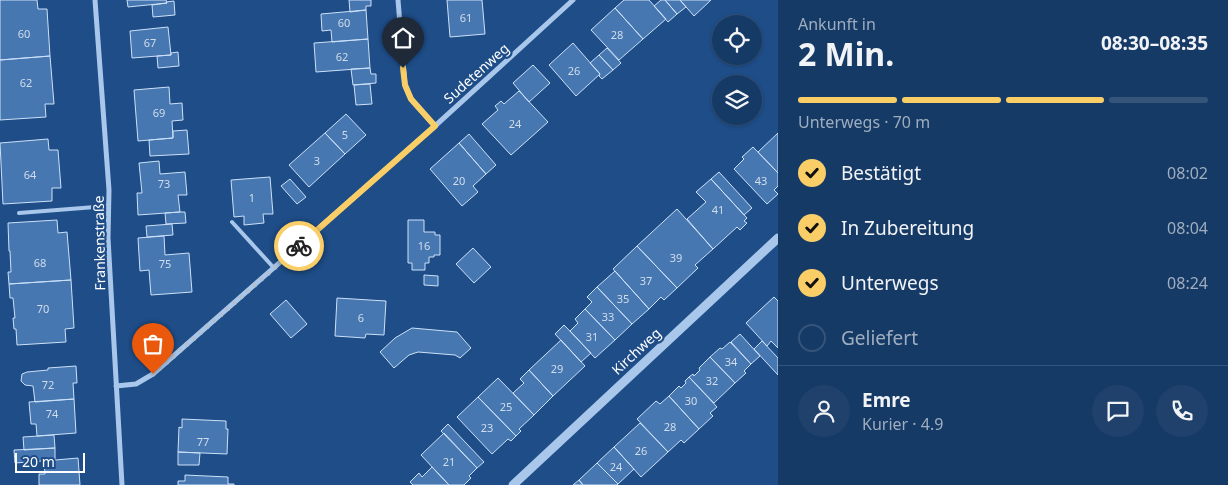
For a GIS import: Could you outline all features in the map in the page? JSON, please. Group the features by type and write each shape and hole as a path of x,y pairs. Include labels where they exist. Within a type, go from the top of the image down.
{"street":[{"name":"Frankenstraße","path":"95,0 109,190 108,238 122,485"},
{"path":"398,0 405,85 411,99 435,126"},
{"name":"Sudetenweg","path":"116,386 136,384 153,374 435,126 573,0"},
{"name":"Kirchweg","path":"513,485 778,238"}],"lane":[{"path":"19,213 108,206"},
{"path":"232,222 274,268"}],"building":[{"path":"0,0 37,0 38,9 47,9 50,56 0,60"},
{"path":"127,0 166,0 167,3 128,7"},
{"path":"349,0 371,0 371,6 366,6 366,10 350,12"},
{"path":"447,0 482,0 485,34 450,37"},
{"path":"624,0 649,0 666,19 643,39 615,8"},
{"path":"661,0 665,0 677,14 668,22 654,6"},
{"path":"665,0 680,0 686,7 677,14"},
{"path":"680,0 711,0 694,16"},
{"path":"174,1 175,15 153,17 152,5"},
{"path":"615,8 643,39 619,60 591,30"},
{"path":"366,10 368,39 332,42 331,30 322,31 321,14"},
{"path":"168,27 171,55 132,58 130,31"},
{"path":"368,39 370,68 316,72 314,43"},
{"path":"573,43 600,74 576,96 549,65"},
{"path":"607,48 621,63 613,70 599,55"},
{"path":"178,52 179,66 158,68 157,56 171,55 171,53"},
{"path":"599,55 613,70 602,79 590,63"},
{"path":"50,56 54,104 45,104 46,117 0,120 0,60"},
{"path":"533,65 550,83 529,102 513,83"},
{"path":"370,68 371,74 376,74 376,83 353,85 351,69"},
{"path":"370,84 372,104 356,105 354,85"},
{"path":"169,87 170,104 182,103 183,120 172,121 173,138 138,141 134,90"},
{"path":"519,91 548,122 511,155 482,124 498,110 495,106 501,101 504,104"},
{"path":"346,114 366,135 345,154 325,133"},
{"path":"187,130 189,154 150,156 149,140 173,138 173,131"},
{"path":"325,133 345,154 309,187 289,165"},
{"path":"778,133 778,173 758,152"},
{"path":"469,134 496,165 486,174 459,143"},
{"path":"48,139 49,150 58,150 61,188 52,188 52,201 3,204 0,143"},
{"path":"459,143 486,174 473,186 478,192 462,206 430,169"},
{"path":"753,147 778,173 778,186 774,190 778,194 767,204 734,169 744,159 742,157"},
{"path":"159,161 160,174 185,172 187,195 178,195 180,212 138,215 137,193 142,193 139,163"},
{"path":"719,172 752,208 744,215 711,179"},
{"path":"270,177 273,214 263,214 264,223 244,225 244,216 234,217 231,180"},
{"path":"290,179 306,197 297,204 281,186"},
{"path":"711,179 747,218 744,221 747,223 740,230 737,227 713,249 687,219 706,202 696,192"},
{"path":"677,209 713,249 695,265 698,268 677,288 637,246"},
{"path":"185,212 186,223 166,224 165,213"},
{"path":"57,220 58,233 67,232 71,280 9,284 8,272 11,272 8,223"},
{"path":"408,220 424,220 424,232 435,232 435,235 440,235 440,255 429,257 429,263 425,263 425,270 412,270 412,263 408,263"},
{"path":"172,224 173,235 147,237 146,226"},
{"path":"164,236 165,255 189,253 192,292 151,295 149,270 140,271 138,238"},
{"path":"637,246 677,288 664,300 661,297 649,309 613,269"},
{"path":"473,248 491,267 474,283 456,264"},
{"path":"615,271 649,309 632,324 597,287"},
{"path":"424,275 438,276 438,286 424,285"},
{"path":"71,280 74,328 65,329 66,342 17,345 13,318 15,318 13,298 10,298 9,284"},
{"path":"597,287 632,324 615,340 585,309 592,302 587,297"},
{"path":"774,297 778,301 778,348 771,341 767,346 746,323"},
{"path":"337,298 386,301 384,335 366,334 365,338 335,336"},
{"path":"286,300 307,324 291,338 270,314"},
{"path":"585,309 615,340 595,358 570,331 578,323 575,319"},
{"path":"564,325 591,353 581,362 555,334"},
{"path":"412,328 457,332 471,348 460,358 455,355 418,352 409,355 394,368 380,352 395,338"},
{"path":"740,334 760,356 751,364 731,342"},
{"path":"561,340 585,366 553,396 529,370"},
{"path":"762,341 778,358 778,375 754,349"},
{"path":"730,342 751,364 744,371 746,373 735,383 710,357"},
{"path":"710,357 735,383 714,403 689,377 693,374 694,376"},
{"path":"76,366 77,383 73,383 74,399 35,402 33,386 25,385 21,381 22,374 27,372"},
{"path":"529,370 553,396 534,415 513,393 524,383 520,379"},
{"path":"689,377 717,407 710,413 713,416 699,429 669,396 679,386 681,388"},
{"path":"498,378 534,415 519,429 521,431 516,436 478,397"},
{"path":"669,396 699,429 684,443 681,440 668,452 637,419 656,401 660,404"},
{"path":"478,397 516,436 511,441 508,439 492,454 457,417"},
{"path":"74,399 76,433 37,436 36,424 31,424 29,402"},
{"path":"182,419 226,421 226,429 228,429 227,454 178,452 179,427 182,428"},
{"path":"640,423 668,452 641,477 614,447"},
{"path":"448,424 484,462 477,468 441,431"},
{"path":"444,433 477,468 464,485 449,485 421,455"},
{"path":"54,435 55,448 24,450 23,437"},
{"path":"614,447 634,469 618,484 597,463"},
{"path":"55,448 55,460 15,463 14,450"},
{"path":"178,452 200,453 199,465 178,465"},
{"path":"78,458 80,485 39,485 39,474 45,474 44,461"},
{"path":"597,463 617,485 583,485 579,480"},
{"path":"432,467 449,485 413,485 410,482 419,473 422,477"},
{"path":"185,475 228,477 228,484 234,485 178,485 178,481 185,481"},
{"path":"579,480 583,485 573,485"}],"way so far":[{"path":"153,374 299,246"}],"route":[{"path":"299,246 435,126 411,99 405,85 403,68"}]}
